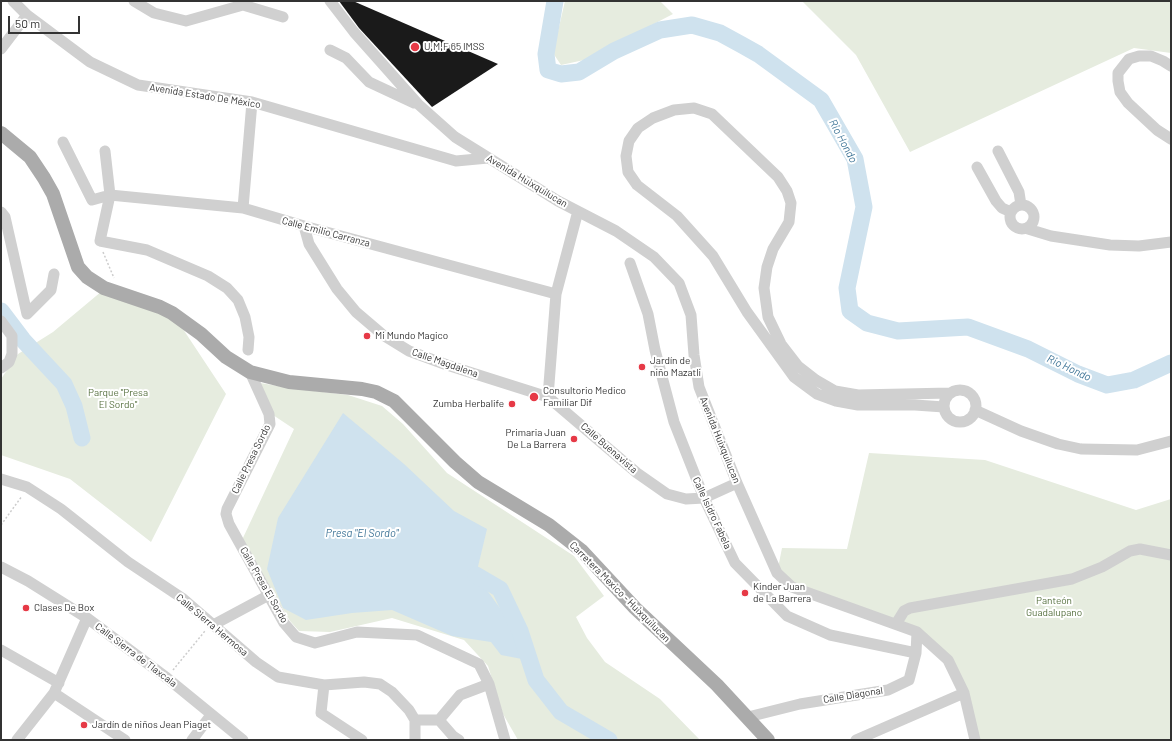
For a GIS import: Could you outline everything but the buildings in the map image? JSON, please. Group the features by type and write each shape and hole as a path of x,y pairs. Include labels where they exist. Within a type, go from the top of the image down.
{"main road":[{"name":"Carretera Mexico - Huixquilucan","path":"1,133 30,157 53,194 78,267 82,273 104,288 160,306 172,313 201,334 226,357 250,372 289,382 362,389 376,392 394,401 455,462 478,482 549,525 582,551 635,608 718,685 768,740"}],"street":[{"name":"Avenida Estado De México","path":"13,1 27,15 90,62 138,85 252,102 456,161 488,158"},
{"path":"134,1 154,13 186,21 243,5 283,17"},
{"name":"Avenida Huixquilucan","path":"330,1 354,32 418,104 455,137 558,201 616,231 654,257 679,282 691,315 694,355 700,387 737,483 777,573 792,587 917,632 948,660 964,693 975,740"},
{"path":"1,49 27,15"},
{"path":"330,50 346,58 368,82 418,104"},
{"path":"1171,66 1151,56 1139,56 1129,59 1118,73 1118,81 1120,92 1128,103 1157,130 1171,139"},
{"path":"244,208 252,102"},
{"path":"944,407 915,404 858,405 836,401 817,394 794,377 747,312 709,251 677,216 636,185 628,172 626,156 629,141 638,128 653,118 674,110 694,108 712,114 778,177 787,191 791,203 789,222 773,249 767,267 764,288 768,317 781,344 798,366 816,380 835,391 858,395 950,394 959,390 968,392 975,400 975,410 970,418 961,422 952,419 945,411 944,407 947,397 950,394"},
{"name":"Calle Emilio Carranza","path":"63,142 92,200 110,195 244,208 304,226 556,294"},
{"path":"105,151 110,195 100,241 147,250 202,273 227,288 238,300 245,317 249,337 248,350"},
{"path":"998,151 1019,192 1021,205"},
{"path":"977,167 996,201 1002,208 1011,212"},
{"path":"1028,229 1034,223 1034,214 1030,207 1021,205 1014,208 1011,212 1010,221 1015,228 1019,230 1028,229 1051,236 1110,245 1139,246 1171,242"},
{"path":"548,397 556,294 578,210"},
{"path":"1,212 5,217 27,314 51,290 54,274"},
{"name":"Calle Magdalena","path":"304,226 309,244 337,289 356,312 383,335 409,351 446,365 548,397"},
{"name":"Calle Isidro Fabela","path":"630,263 648,314 655,350 674,422 704,498 735,563 786,616 830,635 916,653"},
{"path":"1,321 12,336 12,354 5,365"},
{"name":"Calle Presa Sordo","path":"229,524 227,509 270,424 268,414 250,372"},
{"name":"Calle Buenavista","path":"548,397 638,473 667,494 686,499 704,498 737,483"},
{"path":"975,410 1021,431 1058,444 1081,449 1136,450 1171,442"},
{"name":"Calle Sierra Hermosa","path":"1,479 27,487 61,508 128,562 182,598 256,662 278,677 324,685 364,682 380,684 400,699 415,720"},
{"name":"Calle Presa El Sordo","path":"229,524 284,623 296,637 315,643 357,632 416,635 479,664 489,684 505,740"},
{"path":"896,624 904,611 910,608 1072,579 1102,567 1130,550 1140,549 1171,554"},
{"name":"Calle Sierra de Tlaxcala","path":"1,567 28,581 87,618 167,678 243,740"},
{"path":"212,625 269,595"},
{"path":"17,740 56,688 87,618"},
{"name":"Calle Diagonal","path":"748,717 800,704 888,690 908,680 916,653 917,632"},
{"path":"1,651 56,688 118,738"},
{"path":"439,720 460,695 489,684"},
{"path":"324,685 321,713 362,740"},
{"path":"856,740 964,693"},
{"path":"192,740 211,715"},
{"path":"416,740 415,720 439,720 453,736 459,740"}],"path":[{"path":"100,241 106,262 115,282"},
{"path":"1,525 14,509 27,487"},
{"path":"167,678 201,635 212,625"}],"green space":[{"path":"565,1 660,1 673,14 584,60 561,65 553,53"},
{"path":"802,1 1171,1 1171,53 1134,48 910,152 856,55"},
{"name":"Parque \"Presa El Sordo\"","path":"102,291 154,308 179,323 226,394 151,542 70,479 1,455 1,379 18,354 53,332"},
{"path":"260,383 348,395 382,406 403,424 447,473 574,556 604,596 576,617 587,638 605,662 660,699 700,740 518,740 503,714 488,666 464,640 392,618 330,632 299,631 290,621 242,540 294,429 273,415"},
{"name":"Panteón Guadalupano","path":"869,453 985,460 1136,510 1171,499 1171,740 975,740 948,660 917,632 792,587 777,573 782,548 847,549"}],"water":[{"name":"Presa \"El Sordo\"","path":"343,413 404,464 454,511 487,529 476,575 507,618 522,659 501,655 491,642 452,636 392,610 352,613 306,620 283,608 267,569 278,518"}],"waterway":[{"name":"Rio Hondo","path":"555,1 546,54 548,70 561,74 579,72 614,51 660,30 692,25 720,33 758,54 821,100 855,159 864,207 847,288 850,311 867,323 898,331 968,327 1028,349 1078,374 1107,385 1134,380 1171,363"},
{"path":"1,311 23,340 64,384 74,406 82,438"},
{"path":"476,575 500,589 520,631 536,680 561,712 609,740"}],"place":[{"name":"U.M.F 65 IMSS","path":"415,47"},
{"name":"Mi Mundo Magico","path":"367,336"},
{"name":"Jardín de niño Mazatli","path":"642,367"},
{"name":"Consultorio Medico Familiar Dif","path":"534,397"},
{"name":"Zumba Herbalife","path":"512,404"},
{"name":"Primaria Juan De La Barrera","path":"574,439"},
{"name":"Kinder Juan de La Barrera","path":"745,593"},
{"name":"Clases De Box","path":"26,608"},
{"name":"Jardín de niños Jean Piaget","path":"84,725"}]}
